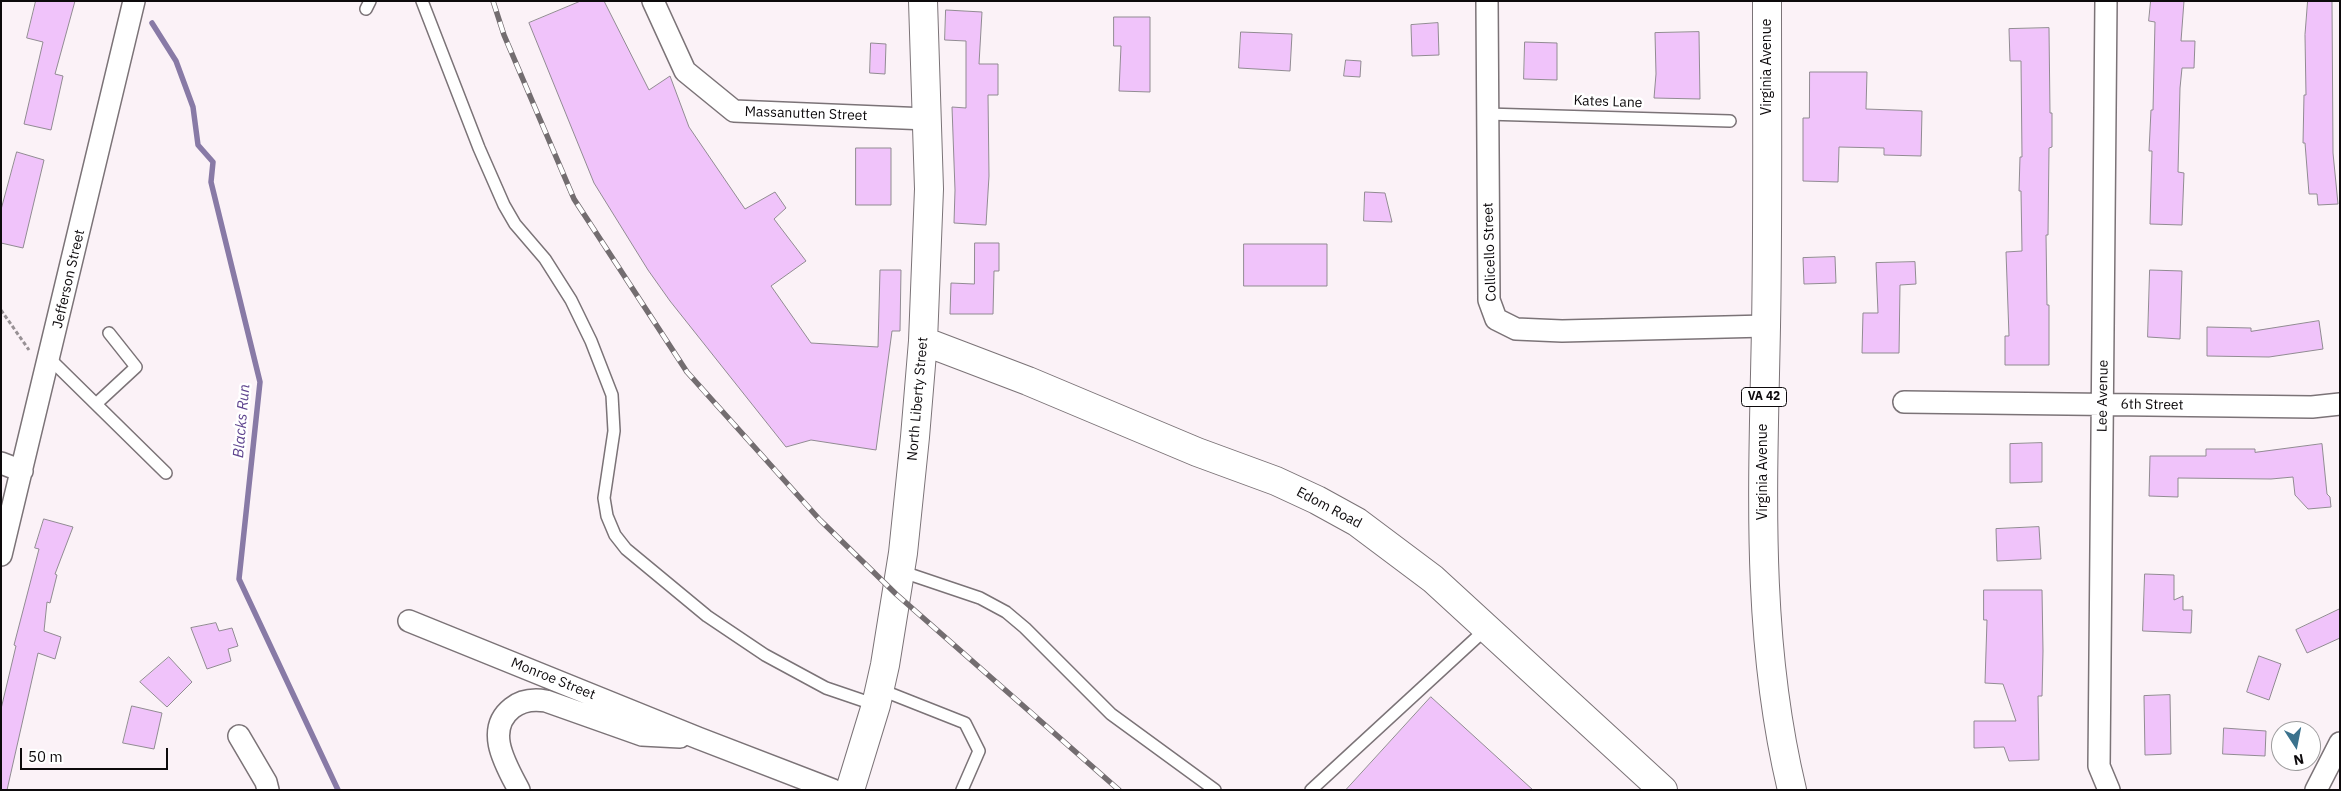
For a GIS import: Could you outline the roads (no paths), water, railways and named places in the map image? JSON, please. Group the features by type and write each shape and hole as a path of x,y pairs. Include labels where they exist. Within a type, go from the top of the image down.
{"street":[{"name":"Jefferson Street","path":"1,555 134,1"},
{"name":"Massanutten Street","path":"653,1 685,71 734,111 927,119"},
{"name":"North Liberty Street","path":"850,790 878,697 900,571 923,341 929,189 923,1"},
{"name":"Collicello Street","path":"1487,1 1486,114 1489,300 1496,319 1516,329 1562,331 1766,326"},
{"name":"Virginia Avenue","path":"1767,1 1766,326 1763,500 1766,614 1774,701 1792,790"},
{"name":"Lee Avenue","path":"2106,1 2099,766 2109,790"},
{"name":"Edom Road","path":"923,341 1028,381 1318,500 1357,522 1406,557 1488,628 1663,790"},
{"name":"6th Street","path":"1904,402 2312,407 2340,404"},
{"path":"1,463 22,471"},
{"name":"Monroe Street","path":"408,621 698,738 833,790"},
{"name":"Monroe Street","path":"519,790 503,758 497,732 505,716 522,702 546,701 642,735 698,738"},
{"path":"239,736 266,782 268,790"},
{"path":"2316,790 2340,743"}],"lane":[{"path":"422,1 479,148 504,205 515,224 544,258 571,300 612,395 615,417 605,505 609,522 615,535 626,549 707,616 765,655 826,688 878,697 966,723 979,751 962,790"},
{"name":"Kates Lane","path":"1486,114 1730,121"},
{"path":"96,404 136,367 109,333"},
{"path":"47,366 96,404 166,473"},
{"path":"900,571 926,582 980,598 1006,612 1025,628 1078,683 1121,722 1215,790"},
{"path":"1312,790 1488,628"}],"waterway":[{"name":"Blacks Run","path":"152,23 176,61 193,107 198,145 213,162 211,182 260,382 239,579 338,790"}],"railway":[{"path":"493,1 504,35 574,199 687,372 820,520 896,594 1119,790"}]}
